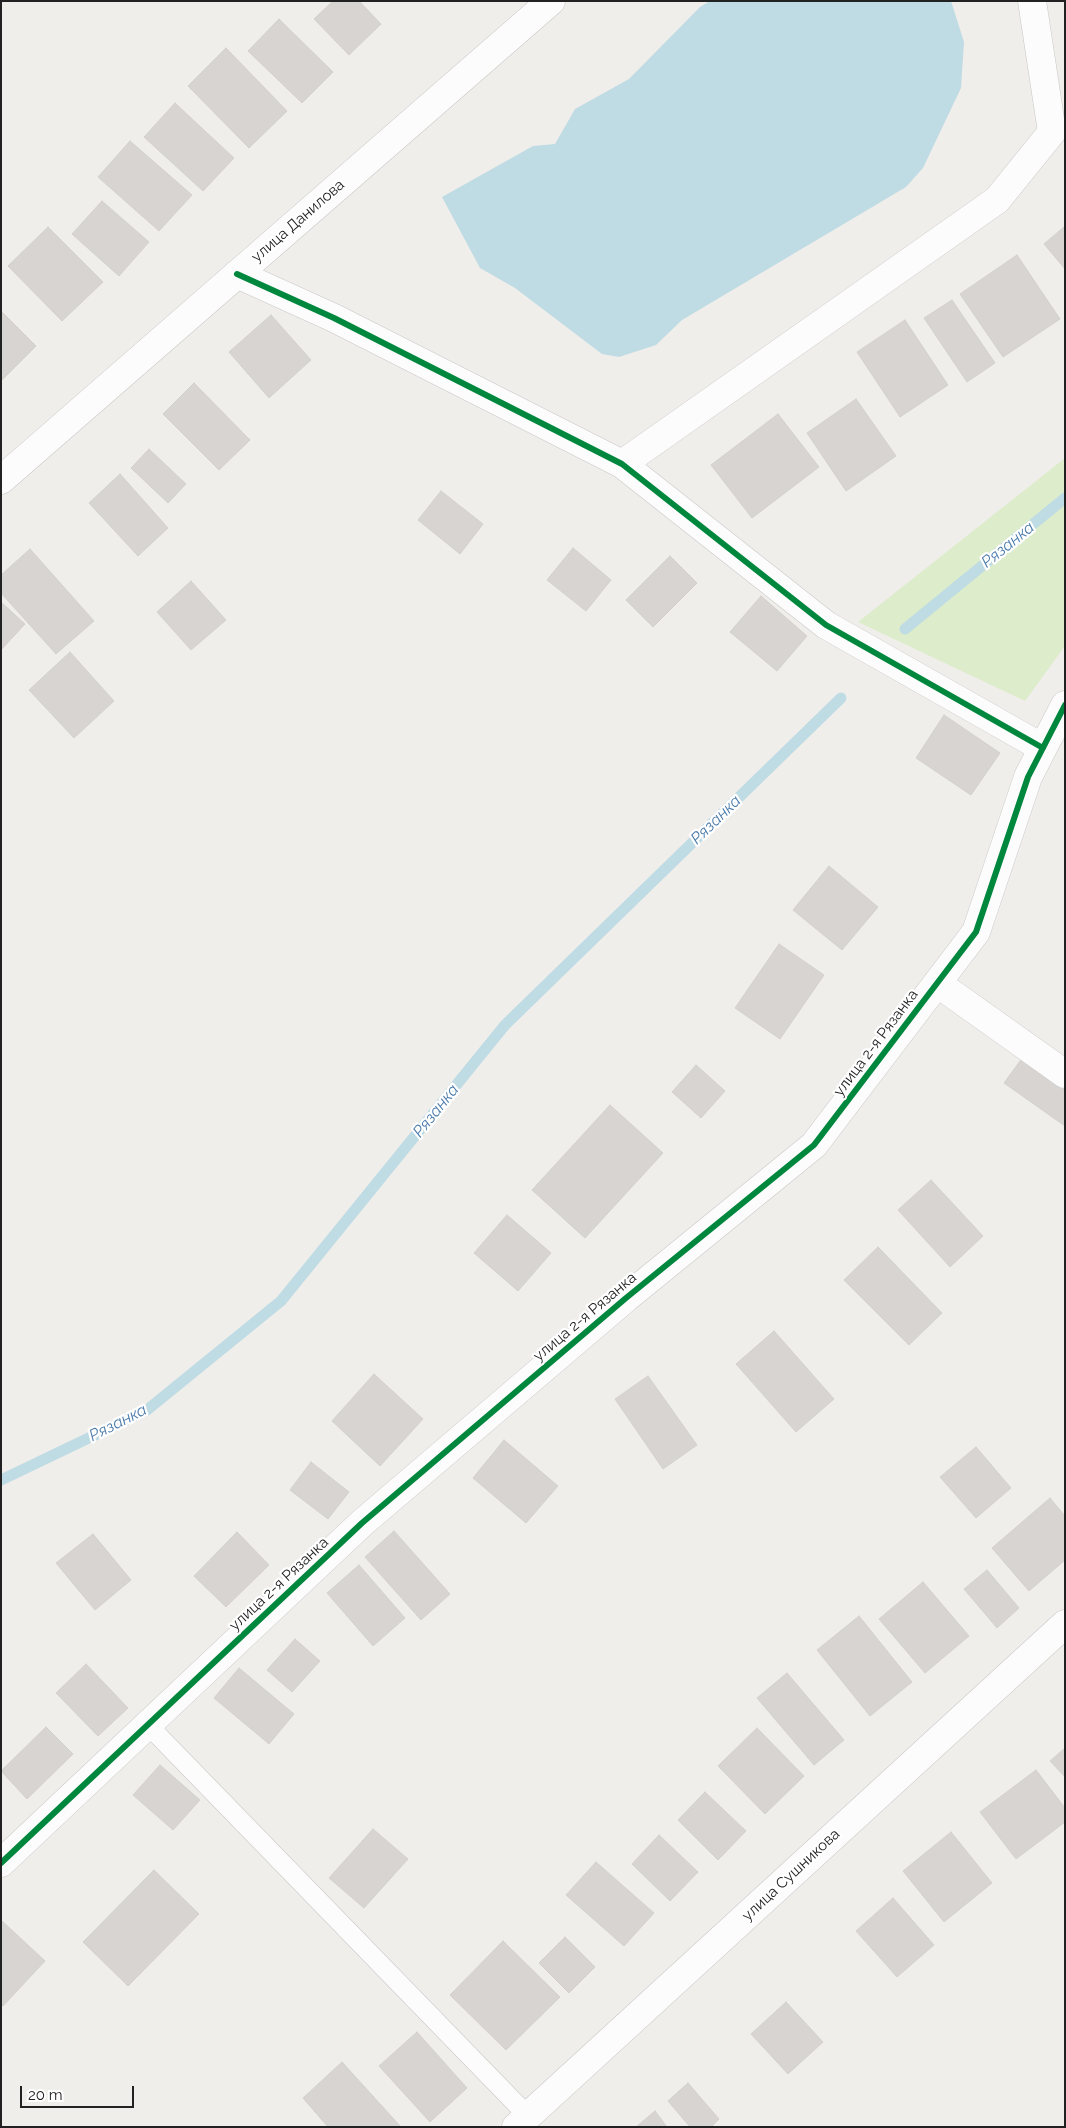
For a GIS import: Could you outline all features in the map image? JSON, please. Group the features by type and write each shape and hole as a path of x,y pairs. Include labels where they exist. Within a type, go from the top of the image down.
{"street":[{"name":"улица Данилова","path":"1,480 551,1"},
{"path":"622,464 998,200 1052,132 1032,1"},
{"path":"237,274 334,318 622,464 826,625 1043,748"},
{"name":"улица 2-я Рязанка","path":"1,1863 362,1523 626,1298 814,1145 976,932 1028,777 1065,705"},
{"path":"938,982 1065,1074"},
{"name":"улица Сушникова","path":"522,2121 1065,1624"}],"lane":[{"path":"148,1725 522,2121"}],"green space":[{"path":"1065,458 1065,646 1025,701 858,622"}],"water":[{"path":"710,1 951,1 964,42 961,88 923,168 906,187 682,320 656,345 619,357 602,354 515,288 480,268 442,197 533,146 555,144 575,109 629,79 700,7"}],"building":[{"path":"333,1 359,1 381,24 349,55 314,19"},
{"path":"279,19 333,72 302,103 248,51"},
{"path":"226,48 287,111 249,148 188,86"},
{"path":"175,103 234,158 203,191 144,137"},
{"path":"130,141 192,195 159,231 98,177"},
{"path":"102,201 149,242 119,276 72,234"},
{"path":"1065,226 1065,269 1044,244"},
{"path":"48,227 103,282 62,321 8,266"},
{"path":"1017,255 1060,319 1003,357 960,294"},
{"path":"952,300 995,363 967,382 924,318"},
{"path":"1,311 36,346 1,381"},
{"path":"271,315 311,360 269,398 229,352"},
{"path":"905,320 948,385 900,417 857,352"},
{"path":"194,383 250,440 219,470 163,414"},
{"path":"856,399 896,456 846,491 807,433"},
{"path":"778,414 819,467 752,518 711,465"},
{"path":"149,449 186,484 168,503 131,468"},
{"path":"120,474 168,528 138,556 89,503"},
{"path":"441,491 483,524 460,554 418,520"},
{"path":"573,548 611,580 586,611 547,580"},
{"path":"30,549 94,621 56,654 1,593 1,575"},
{"path":"670,556 697,583 653,627 626,600"},
{"path":"191,581 226,620 191,650 157,612"},
{"path":"761,596 807,636 777,671 730,632"},
{"path":"1,602 25,624 1,650"},
{"path":"70,652 114,701 74,738 29,690"},
{"path":"944,715 1000,753 971,795 916,758"},
{"path":"829,866 878,907 842,950 793,910"},
{"path":"779,944 824,975 780,1039 735,1008"},
{"path":"1023,1057 1065,1086 1065,1126 1004,1083"},
{"path":"696,1065 725,1091 701,1118 672,1092"},
{"path":"610,1105 663,1153 585,1238 532,1190"},
{"path":"931,1180 983,1236 950,1267 898,1210"},
{"path":"507,1215 551,1253 518,1291 474,1253"},
{"path":"878,1247 942,1313 909,1345 844,1280"},
{"path":"774,1331 834,1399 796,1432 736,1364"},
{"path":"374,1374 423,1419 380,1466 332,1421"},
{"path":"648,1376 697,1445 663,1469 615,1399"},
{"path":"504,1440 558,1486 526,1523 473,1478"},
{"path":"976,1447 1011,1488 976,1518 940,1477"},
{"path":"311,1462 349,1492 328,1519 290,1490"},
{"path":"1050,1498 1065,1516 1065,1560 1029,1591 992,1548"},
{"path":"394,1531 450,1594 421,1620 365,1557"},
{"path":"237,1532 269,1565 226,1607 194,1576"},
{"path":"93,1534 131,1580 95,1610 56,1563"},
{"path":"359,1565 405,1618 373,1646 327,1593"},
{"path":"987,1570 1019,1608 997,1628 964,1589"},
{"path":"923,1582 969,1636 925,1673 879,1619"},
{"path":"859,1616 912,1682 870,1716 817,1650"},
{"path":"295,1639 320,1661 292,1692 267,1670"},
{"path":"86,1664 128,1708 98,1736 56,1693"},
{"path":"239,1668 294,1714 269,1744 214,1698"},
{"path":"787,1673 844,1740 814,1765 757,1698"},
{"path":"46,1727 73,1754 27,1799 1,1771"},
{"path":"757,1728 804,1776 765,1814 718,1766"},
{"path":"1065,1748 1065,1777 1050,1761"},
{"path":"160,1765 200,1800 173,1830 133,1795"},
{"path":"1036,1770 1065,1808 1065,1822 1016,1859 980,1812"},
{"path":"705,1792 746,1831 718,1860 678,1820"},
{"path":"373,1829 408,1859 364,1908 329,1878"},
{"path":"951,1832 992,1883 944,1922 903,1871"},
{"path":"659,1835 698,1872 670,1901 632,1864"},
{"path":"596,1862 654,1913 624,1946 566,1895"},
{"path":"154,1870 199,1914 128,1986 83,1942"},
{"path":"893,1898 934,1945 897,1977 856,1931"},
{"path":"1,1920 45,1961 3,2006 1,2004"},
{"path":"565,1937 595,1967 569,1993 539,1963"},
{"path":"503,1941 560,1997 506,2050 450,1995"},
{"path":"786,2002 823,2042 788,2074 751,2034"},
{"path":"417,2032 467,2088 430,2122 379,2066"},
{"path":"342,2062 401,2127 328,2127 303,2098"},
{"path":"688,2083 719,2119 711,2127 690,2127 668,2101"},
{"path":"655,2111 667,2127 636,2127"}],"waterway":[{"name":"Рязанка","path":"905,629 1065,498"},
{"name":"Рязанка","path":"1,1480 147,1410 281,1301 505,1025 841,698"}],"cycle path":[{"path":"237,274 334,318 622,464 826,625 1043,748"},
{"path":"1,1863 362,1523 626,1298 814,1145 976,932 1028,777 1065,705"}]}
